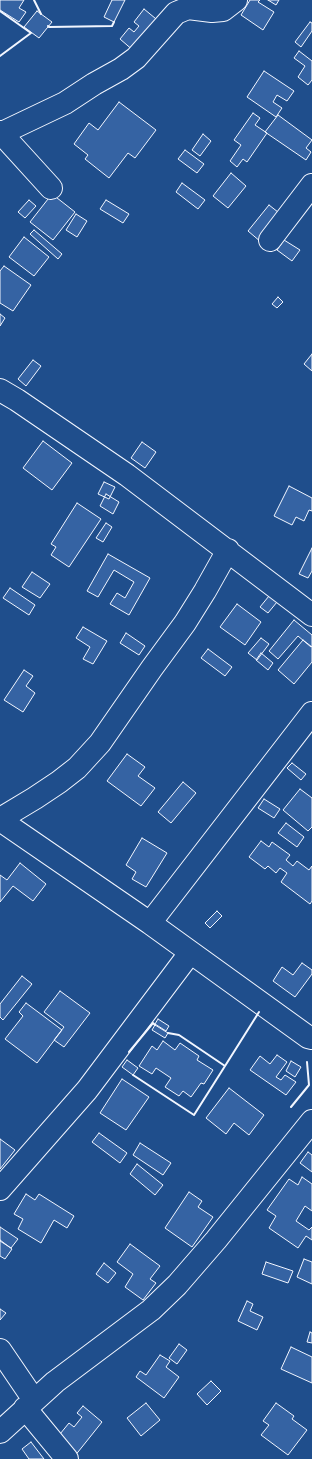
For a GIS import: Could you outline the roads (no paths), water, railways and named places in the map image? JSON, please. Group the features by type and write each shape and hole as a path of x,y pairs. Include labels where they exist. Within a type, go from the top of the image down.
{"street":[{"path":"51,188 1,132 64,103 121,69 136,58 176,13 188,8 212,11 223,10 236,0"},
{"path":"270,240 312,185"},
{"path":"0,390 127,475 312,615"},
{"path":"228,550 205,592 185,623 100,743 77,768 59,782 0,819 150,923 311,1043"},
{"path":"150,923 312,713"},
{"path":"0,1189 87,1090 190,953"},
{"path":"0,1432 55,1382 150,1310 177,1285 216,1240 312,1121"},
{"path":"0,1350 30,1404 67,1459"}]}
